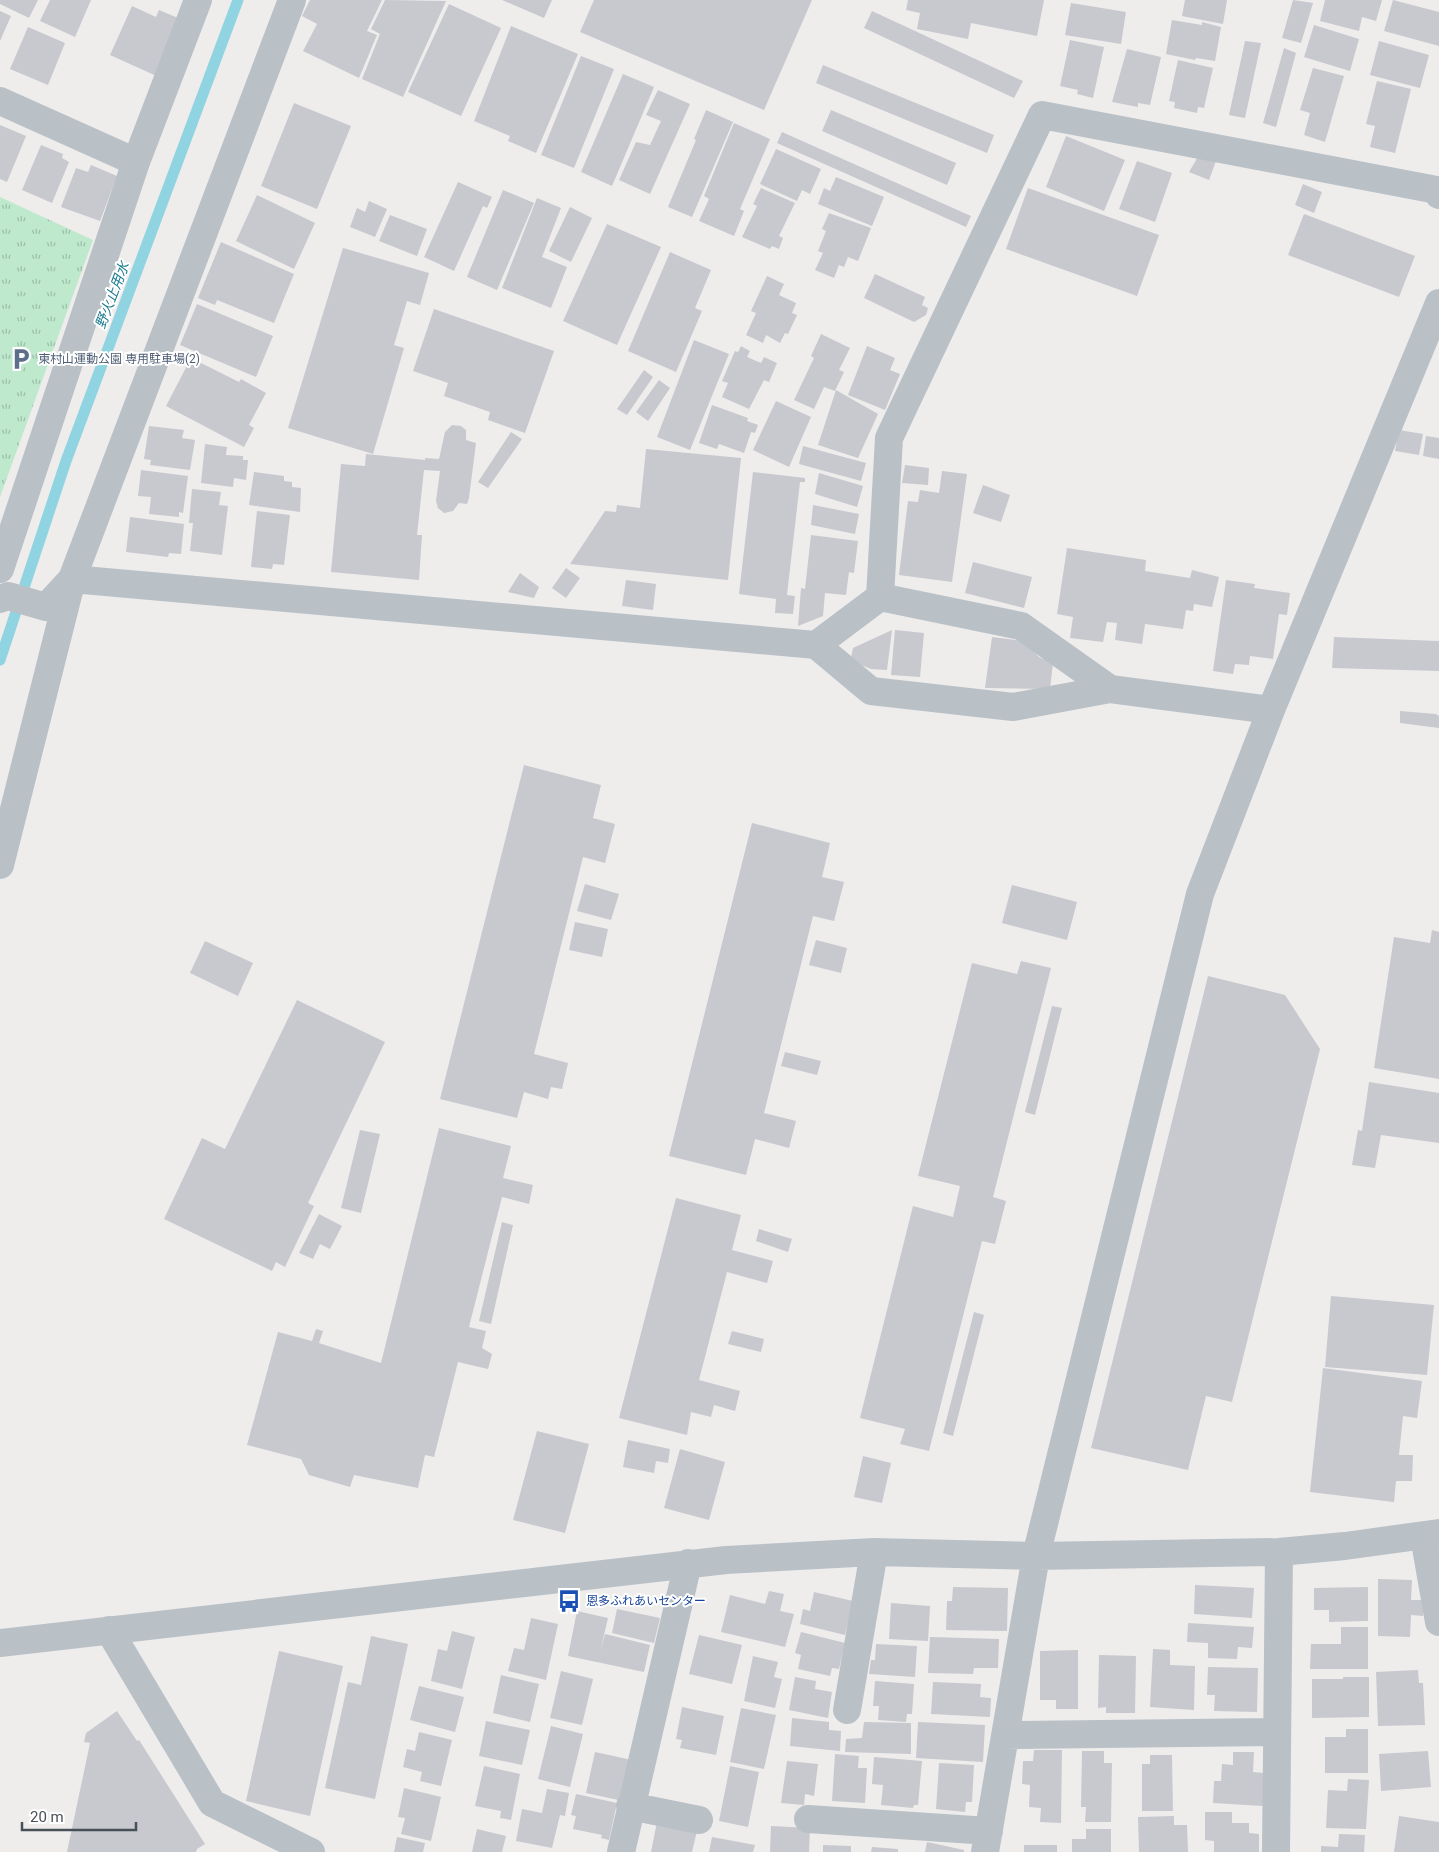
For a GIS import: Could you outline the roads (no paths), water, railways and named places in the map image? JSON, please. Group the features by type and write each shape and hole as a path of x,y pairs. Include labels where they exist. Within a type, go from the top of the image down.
{"street":[{"path":"0,569 136,162 197,0"},
{"path":"0,866 72,579 292,0"},
{"path":"0,102 136,162"},
{"path":"880,598 888,438 1042,115 1437,190 1439,195"},
{"path":"808,1819 987,1841 1036,1556 1200,894 1271,710 1439,303"},
{"path":"4,597 46,608 72,579"},
{"path":"72,579 816,645 870,691 1013,706 1110,689 1271,710"},
{"path":"816,645 880,598 1021,626 1110,689"},
{"path":"0,1643 688,1563 874,1552 1036,1556 1279,1552 1432,1534 1439,1622"},
{"path":"847,1710 874,1552"},
{"path":"1276,1852 1279,1552"},
{"path":"621,1852 630,1806 688,1563"},
{"path":"109,1630 212,1803 311,1852"},
{"path":"1006,1735 1278,1732"},
{"path":"630,1806 699,1820"}],"waterway":[{"name":"野火止用水","path":"0,660 66,461 238,0"}],"place":[{"name":"東村山運動公園 専用駐車場(2)","path":"21,359"},
{"name":"恩多ふれあいセンター","path":"569,1601"}]}
